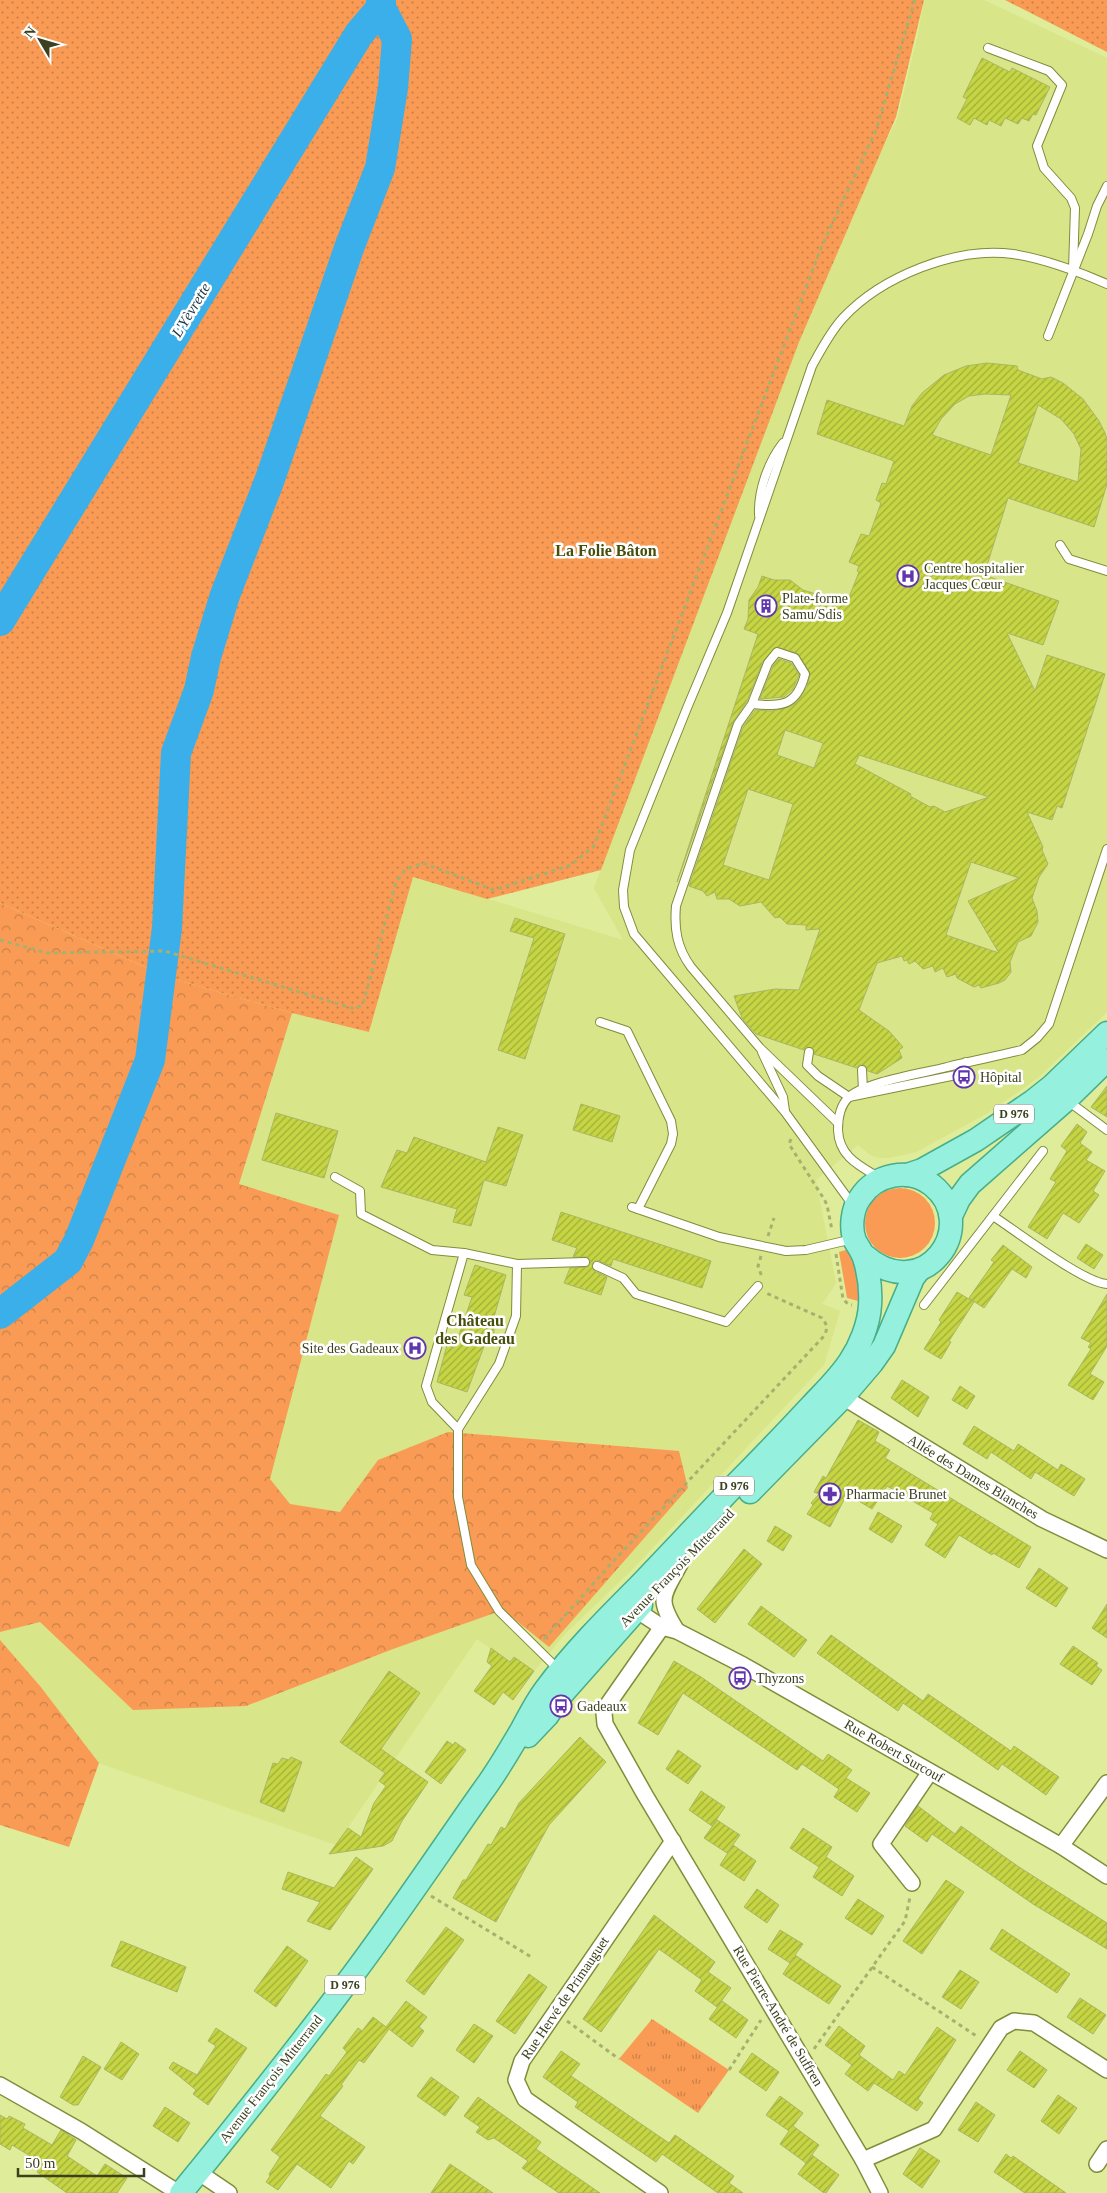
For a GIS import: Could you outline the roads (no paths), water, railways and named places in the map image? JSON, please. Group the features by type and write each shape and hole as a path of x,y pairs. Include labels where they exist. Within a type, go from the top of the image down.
{"main road":[{"name":"D 976","path":"951,1216 959,1199 970,1184 1060,1092 1107,1033"},
{"name":"D 976","path":"907,1175 922,1170 1060,1092 1107,1060"},
{"path":"907,1175 930,1183 942,1195 951,1216 948,1239 949,1257 932,1262 919,1270 904,1273 890,1272 875,1265 851,1246 854,1210 864,1192 882,1179 907,1175"},
{"name":"Avenue François Mitterrand","path":"499,1768 547,1716 636,1599 849,1362 865,1330 870,1308 869,1275 851,1246"},
{"name":"Avenue François Mitterrand","path":"180,2193 353,1974 499,1768 543,1692 585,1642 680,1564 843,1397 884,1346 913,1278 919,1270"}],"street":[{"name":"Allée des Dames Blanches","path":"843,1397 1042,1519 1107,1550"},
{"path":"677,1631 664,1611 663,1598 680,1564"},
{"name":"Rue Robert Surcouf","path":"636,1599 662,1627 677,1631 743,1665 1061,1846 1107,1876"},
{"name":"Rue Pierre-André de Suffren","path":"662,1627 606,1707 604,1719 645,1795 864,2160 880,2193"},
{"path":"912,1883 881,1844 930,1772"},
{"path":"1061,1846 1107,1783"},
{"name":"Rue Hervé de Primauguet","path":"660,2193 525,2099 516,2080 522,2061 673,1841"},
{"path":"864,2160 934,2129 1001,2028 1014,2021 1034,2023 1107,2070"},
{"path":"0,2085 81,2131 180,2193"},
{"path":"1097,2164 1107,2149"},
{"path":"198,2172 229,2193"}],"lane":[{"path":"988,48 1049,71 1062,85 1037,146 1044,168 1070,198 1074,208 1073,269"},
{"path":"1048,336 1073,269 1105,196 1107,186"},
{"path":"854,1210 848,1198 786,1112 634,934 624,907 623,890 630,850 686,708 727,613 759,522 758,500 774,454 788,438 800,396 812,366 827,339 843,318 865,298 904,274 935,262 984,253 1013,254 1073,269 1107,284"},
{"path":"1060,545 1069,559 1107,572"},
{"path":"752,704 766,706 789,703 802,690 806,674 795,658 777,652 768,663 752,704 738,724 676,906 674,926 683,956 760,1048 838,1123"},
{"path":"882,1179 854,1163 846,1156 841,1146 838,1123 842,1109 849,1097 903,1076 1022,1050 1037,1038 1049,1024 1107,849"},
{"path":"600,1022 627,1031 671,1121 673,1134 671,1144 635,1208 719,1237 764,1247 796,1251 851,1246"},
{"path":"760,1048 782,1097 786,1112"},
{"path":"809,1052 807,1066 818,1076 849,1097 956,1076 966,1062"},
{"path":"862,1070 863,1090"},
{"path":"1060,1092 1107,1130"},
{"path":"924,1304 949,1257 993,1216 1043,1151"},
{"path":"335,1177 360,1191 361,1214 432,1250 464,1253 517,1264 585,1262"},
{"path":"993,1216 1066,1265 1097,1283 1107,1284"},
{"path":"458,1429 432,1402 426,1386 464,1253"},
{"path":"517,1264 516,1316 502,1356 476,1403 458,1429 458,1497 470,1565 499,1611 560,1672"},
{"path":"597,1266 623,1278 636,1294 726,1322 758,1286"}],"waterway":[{"name":"L'Yèvrette","path":"0,621 359,34 381,8 381,0"},
{"path":"0,1314 68,1261 79,1240 150,1060 167,928 176,753 199,690 206,657 225,595 270,479 349,248 380,168 393,88 397,39 381,8"}],"place":[{"name":"Centre hospitalier Jacques Cœur","path":"908,576"},
{"name":"Plate-forme Samu/Sdis","path":"766,606"},
{"name":"Hôpital","path":"964,1077"},
{"name":"Site des Gadeaux","path":"415,1348"},
{"name":"Pharmacie Brunet","path":"830,1494"},
{"name":"Thyzons","path":"740,1678"},
{"name":"Gadeaux","path":"561,1706"}],"district":[{"name":"La Folie Bâton","path":"606,550"},
{"name":"Château des Gadeau","path":"475,1329"}]}
